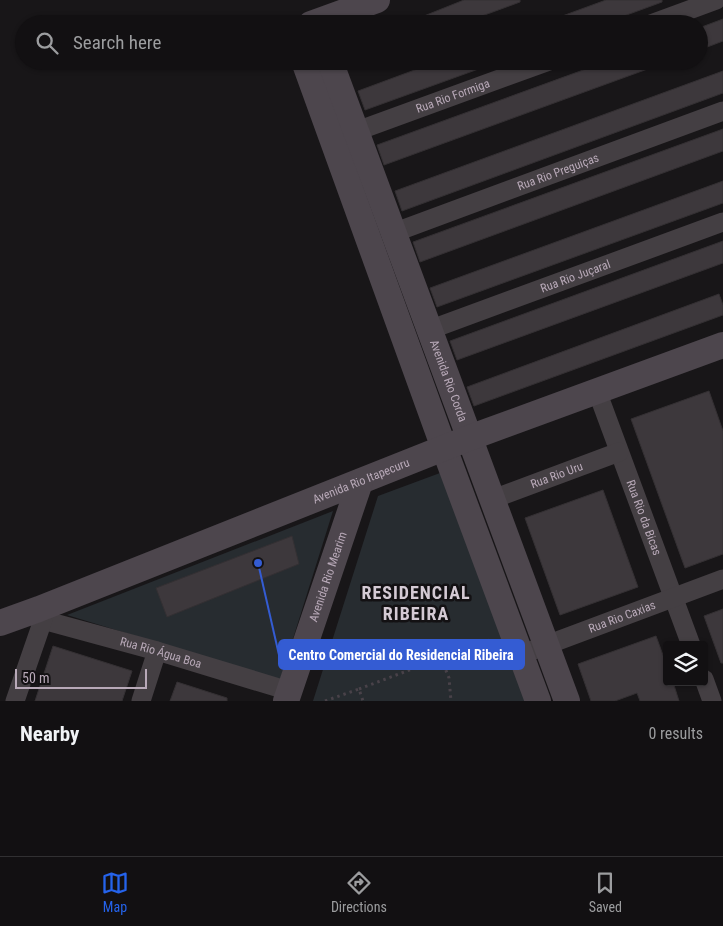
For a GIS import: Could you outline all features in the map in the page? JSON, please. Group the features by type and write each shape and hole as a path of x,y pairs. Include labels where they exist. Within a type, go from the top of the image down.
{"street":[{"path":"336,15 377,0"},
{"path":"675,15 716,0"},
{"path":"307,70 538,701"},
{"name":"Avenida Rio Corda","path":"333,70 567,701"},
{"name":"Rua Rio Formiga","path":"357,131 524,70"},
{"name":"Rua Rio Preguiças","path":"393,233 723,111"},
{"name":"Rua Rio Juçaral","path":"429,330 723,222"},
{"name":"Avenida Rio Itapecuru","path":"0,623 41,614 469,438 723,345"},
{"name":"Rua Rio da Bicas","path":"597,391 690,641"},
{"name":"Rua Rio Uru","path":"493,499 619,452"},
{"name":"Avenida Rio Mearim","path":"288,696 360,482"},
{"name":"Rua Rio Caxias","path":"516,643 547,646 723,579"},
{"path":"15,701 41,614"},
{"name":"Rua Rio Água Boa","path":"41,614 158,651 288,696"},
{"path":"141,701 158,651"},
{"path":"707,686 712,701"}],"path":[{"path":"324,701 441,658 516,643"},
{"path":"441,658 449,678 451,701"},
{"path":"359,689 364,701"}],"shaded area":[{"path":"440,473 528,701 313,701 378,496"},
{"path":"333,511 280,680 67,615"}],"building":[{"path":"464,0 520,0 520,2 485,15 426,15"},
{"path":"606,0 662,0 662,2 627,15 565,15"},
{"path":"723,19 723,41 708,47 708,25"},
{"path":"415,70 476,70 365,110 358,91"},
{"path":"583,70 645,70 384,165 377,145"},
{"path":"723,71 723,93 402,211 395,191"},
{"path":"723,129 723,151 420,262 413,242"},
{"path":"723,181 723,203 437,307 430,288"},
{"path":"723,241 723,263 457,360 450,341"},
{"path":"719,294 723,305 723,315 474,406 467,387"},
{"path":"709,391 723,431 723,554 685,568 631,419"},
{"path":"603,490 638,587 560,615 525,518"},
{"path":"292,536 299,564 167,617 156,588"},
{"path":"723,609 723,663 721,663 704,616"},
{"path":"656,636 663,655 663,686 674,686 679,701 640,701 637,693 615,701 591,701 578,664"},
{"path":"53,646 132,671 122,701 35,701"},
{"path":"177,682 227,698 227,701 170,701"}],"place":[{"name":"Centro Comercial do Residencial Ribeira","path":"258,563"}],"district":[{"name":"RESIDENCIAL RIBEIRA","path":"416,603"}]}
